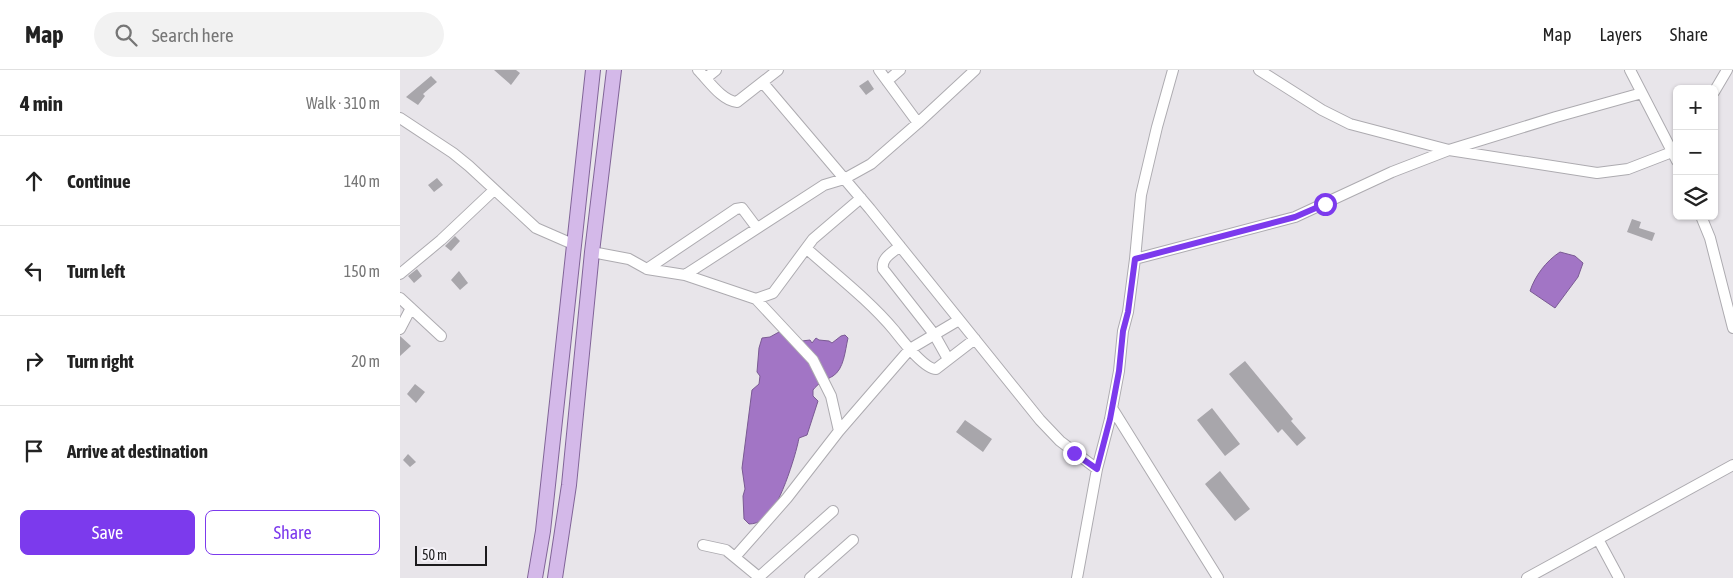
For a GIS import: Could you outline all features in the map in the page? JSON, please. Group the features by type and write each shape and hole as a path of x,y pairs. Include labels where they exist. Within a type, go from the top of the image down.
{"main road":[{"path":"535,578 543,531 593,70"},
{"path":"555,578 569,485 592,252 614,70"}],"street":[{"path":"698,70 724,96 737,102 778,70"},
{"path":"706,78 716,70"},
{"path":"879,70 918,123"},
{"path":"887,81 900,70"},
{"path":"1077,578 1097,469 1112,408 1135,259 1141,195 1173,70"},
{"path":"1259,70 1322,110 1350,124 1448,150 1598,172 1628,169 1673,154"},
{"path":"1630,70 1673,149"},
{"path":"1718,85 1727,70"},
{"path":"686,275 824,185 844,179 870,164 918,123 970,72"},
{"path":"763,82 861,198 1040,420 1060,441 1097,469"},
{"path":"1135,259 1295,217 1392,172 1448,150 1642,93"},
{"path":"400,118 454,153 536,228 575,245"},
{"path":"400,274 441,240 494,190"},
{"path":"756,299 773,293 813,239 861,198"},
{"path":"647,269 736,209 742,208 757,228"},
{"path":"1703,220 1710,238 1733,328"},
{"path":"900,246 884,259 882,263 883,269 934,334 948,359"},
{"path":"807,249 886,321 910,349 932,369 936,369 975,339"},
{"path":"592,252 629,259 647,269 686,275 756,299 813,360 831,396 838,431"},
{"path":"400,298 440,336"},
{"path":"400,329 411,308"},
{"path":"735,557 787,498 838,431 910,349 959,320"},
{"path":"1112,408 1218,578"},
{"path":"1527,578 1733,465"},
{"path":"703,545 726,550 759,578 833,511"},
{"path":"1598,539 1618,578"},
{"path":"810,578 853,540"}],"shaded area":[{"path":"1560,252 1575,256 1583,263 1578,277 1555,308 1530,291 1542,269"},
{"path":"779,332 802,341 810,340 812,343 816,338 832,343 841,336 845,335 848,338 840,369 813,390 813,396 818,401 807,435 799,438 790,470 775,507 763,520 749,524 744,519 743,496 745,489 742,468 752,390 759,384 760,376 757,372 759,348 762,338 770,337"}],"building":[{"path":"494,70 516,70 520,73 511,85"},
{"path":"431,76 437,82 423,94 425,96 418,105 406,97"},
{"path":"868,80 874,89 866,95 859,86"},
{"path":"437,178 443,185 434,192 428,185"},
{"path":"1632,219 1641,222 1639,228 1655,233 1652,241 1627,232"},
{"path":"455,236 460,241 451,251 445,246"},
{"path":"417,269 422,276 414,283 408,276"},
{"path":"459,271 468,283 460,290 451,280"},
{"path":"400,336 411,346 400,356"},
{"path":"1245,361 1293,419 1291,421 1306,438 1297,446 1282,429 1278,433 1229,374"},
{"path":"415,384 425,392 416,403 407,394"},
{"path":"1212,408 1240,444 1225,456 1197,420"},
{"path":"965,420 992,439 983,452 956,432"},
{"path":"408,454 416,462 410,467 403,460"},
{"path":"1220,471 1250,509 1235,521 1205,484"}],"route":[{"path":"1074,453 1097,469 1110,419 1119,371 1123,331 1128,312 1135,259 1295,217 1325,204"}]}
